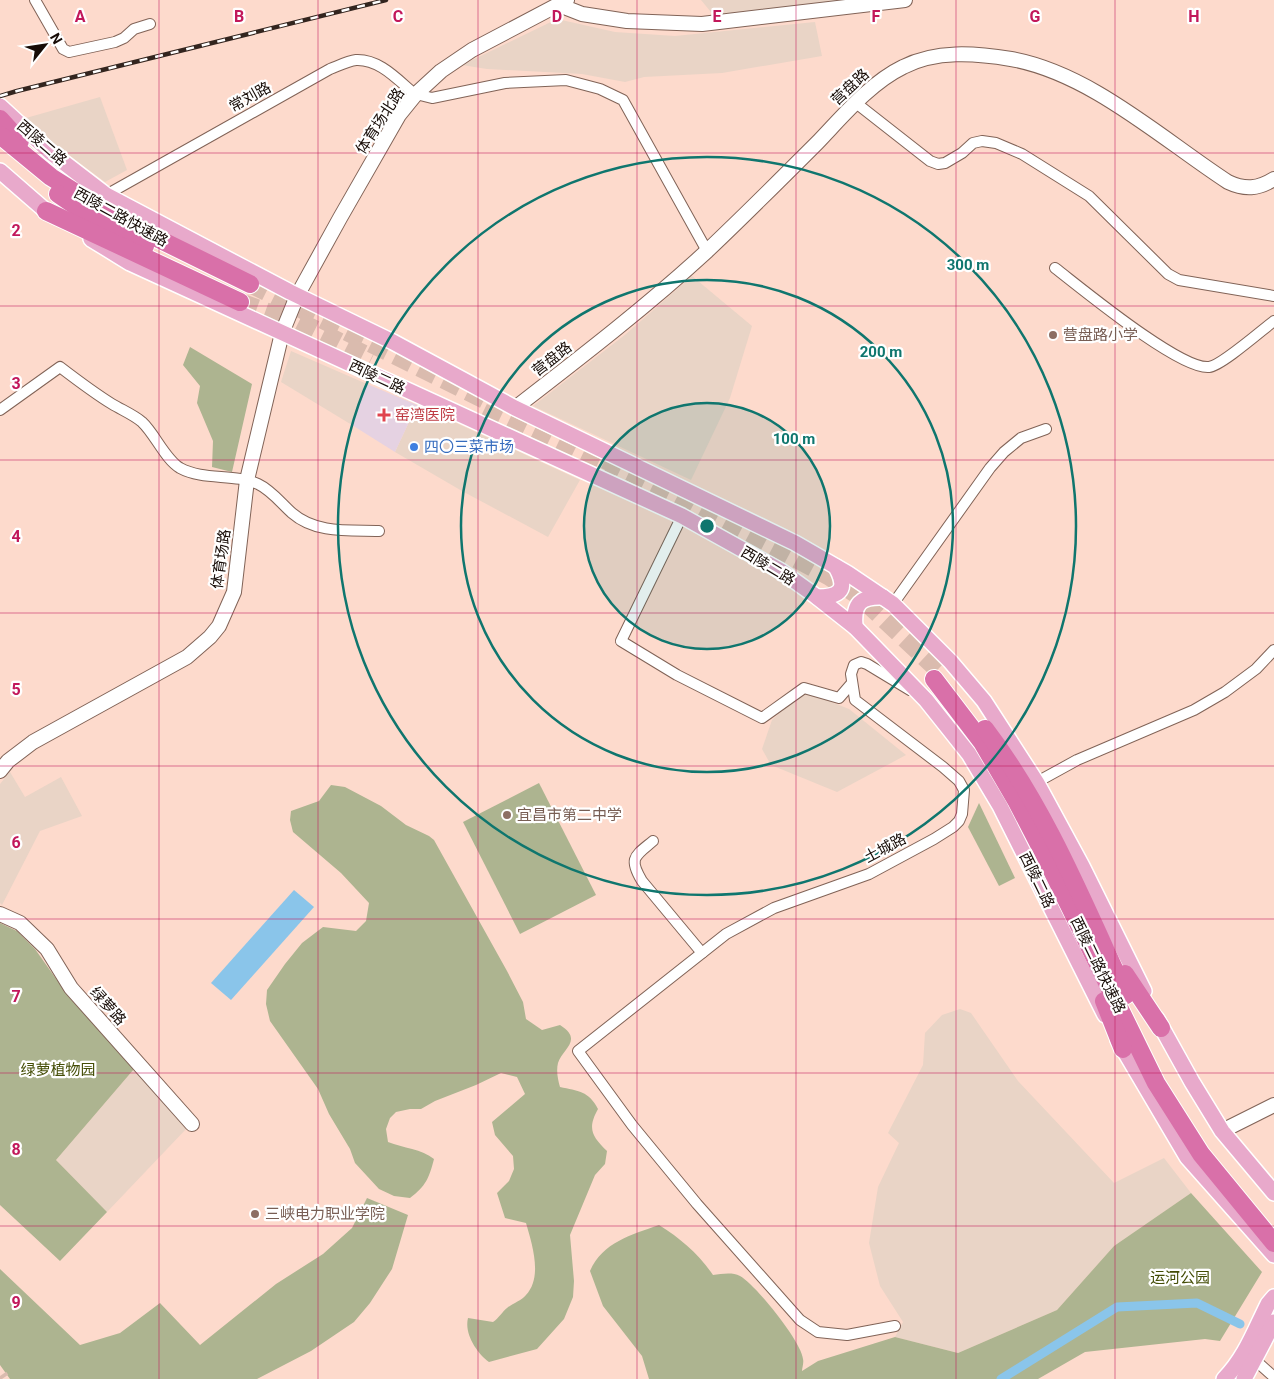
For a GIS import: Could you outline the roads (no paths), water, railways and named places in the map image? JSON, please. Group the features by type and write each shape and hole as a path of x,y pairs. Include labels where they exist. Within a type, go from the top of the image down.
{"highway":[{"path":"0,119 22,143 116,218"},
{"name":"西陵二路快速路","path":"0,135 51,177 116,218 245,293"},
{"name":"西陵二路快速路","path":"0,150 79,209 119,233 245,293"},
{"path":"46,210 245,293"},
{"name":"西陵二路快速路","path":"1274,1228 1207,1146 1124,1005 982,742 937,676 1006,756 1046,825 1088,914 1124,1005 1156,1084 1202,1154 1274,1243"},
{"path":"1043,852 1123,1049"},
{"path":"1088,914 1127,978 1161,1028"}],"main road":[{"name":"西陵二路","path":"0,106 50,152 106,196 294,294 393,342 516,408 795,543 888,601 950,661 984,701 1037,782 1082,866 1161,1028 1192,1082 1222,1130 1274,1193"},
{"name":"西陵二路","path":"0,171 46,210 130,263 682,516 780,571 855,627 926,700 969,754 1000,806 1123,1049 1187,1157 1274,1255"},
{"path":"817,597 832,596 839,592 843,582 836,567"},
{"path":"855,627 854,612 860,602 872,597 888,601"},
{"path":"1224,1379 1244,1352 1268,1304 1274,1297"},
{"path":"1244,1379 1274,1322"}],"street":[{"path":"35,0 63,49 69,52 115,42 124,38 134,29 150,24"},
{"path":"559,2 582,14 627,21 702,24 905,0"},
{"name":"体育场北路","path":"294,294 396,113 413,92 472,50 559,2"},
{"name":"营盘路","path":"516,408 626,322 707,251 856,103 883,80 916,60 955,54 1011,59 1037,66 1066,77 1114,103 1213,172 1239,187 1254,188 1274,179"},
{"name":"常刘路","path":"106,196 330,69 356,60 372,63 385,69 413,92"},
{"path":"413,92 432,98 504,83 566,80 600,89 623,100 707,251"},
{"path":"856,103 930,161 938,164 953,160 973,143 982,141 996,143 1022,154 1089,196 1168,274 1180,280 1274,296"},
{"path":"1055,268 1158,345 1195,365 1209,367 1220,363 1274,321"},
{"name":"体育场路","path":"0,761 32,735 169,660 200,638 212,625 218,614 227,582 262,375 294,294"},
{"path":"0,410 60,367 99,396 140,420 179,467 195,474 259,484 294,514 315,526 330,529 379,531"},
{"path":"888,601 1004,452 1021,438 1046,429"},
{"name":"体育场路","path":"0,771 8,761 34,742 187,657 220,626 234,592 243,480"},
{"path":"682,516 621,641 678,675 762,718 804,688 839,698 852,683 851,674 854,665 861,662 875,667 926,700"},
{"path":"1037,782 1077,760 1194,710 1240,682 1274,650"},
{"name":"土城路","path":"852,683 856,700 959,781 964,790 962,814 958,821 953,827 934,839 869,874 774,908 726,934 578,1051 632,1125 697,1204 800,1320 818,1332 846,1335 895,1326"},
{"path":"654,842 636,856 634,862 635,869 642,881 702,953"},
{"name":"绿萝路","path":"0,914 20,923 47,949 71,988 192,1124"},
{"path":"1222,1130 1274,1105"},
{"path":"1255,1360 1274,1377"}],"water":[{"path":"294,890 314,907 231,1000 211,983"}],"waterway":[{"path":"1001,1379 1117,1307 1197,1303 1240,1324"}],"tunnel":[{"path":"250,284 503,409"},
{"path":"240,302 284,318"},
{"path":"275,309 372,358"},
{"path":"483,412 615,476"},
{"path":"605,460 672,493 828,576 859,596 940,672"}],"railway":[{"path":"0,96 386,0"}],"place":[{"name":"营盘路小学","path":"1053,335"},
{"name":"窑湾医院","path":"384,415"},
{"name":"四〇三菜市场","path":"414,447"},
{"name":"宜昌市第二中学","path":"507,815"},
{"name":"三峡电力职业学院","path":"255,1214"}],"park label":[{"name":"绿萝植物园","path":"58,1070"},
{"name":"运河公园","path":"1180,1278"}]}
